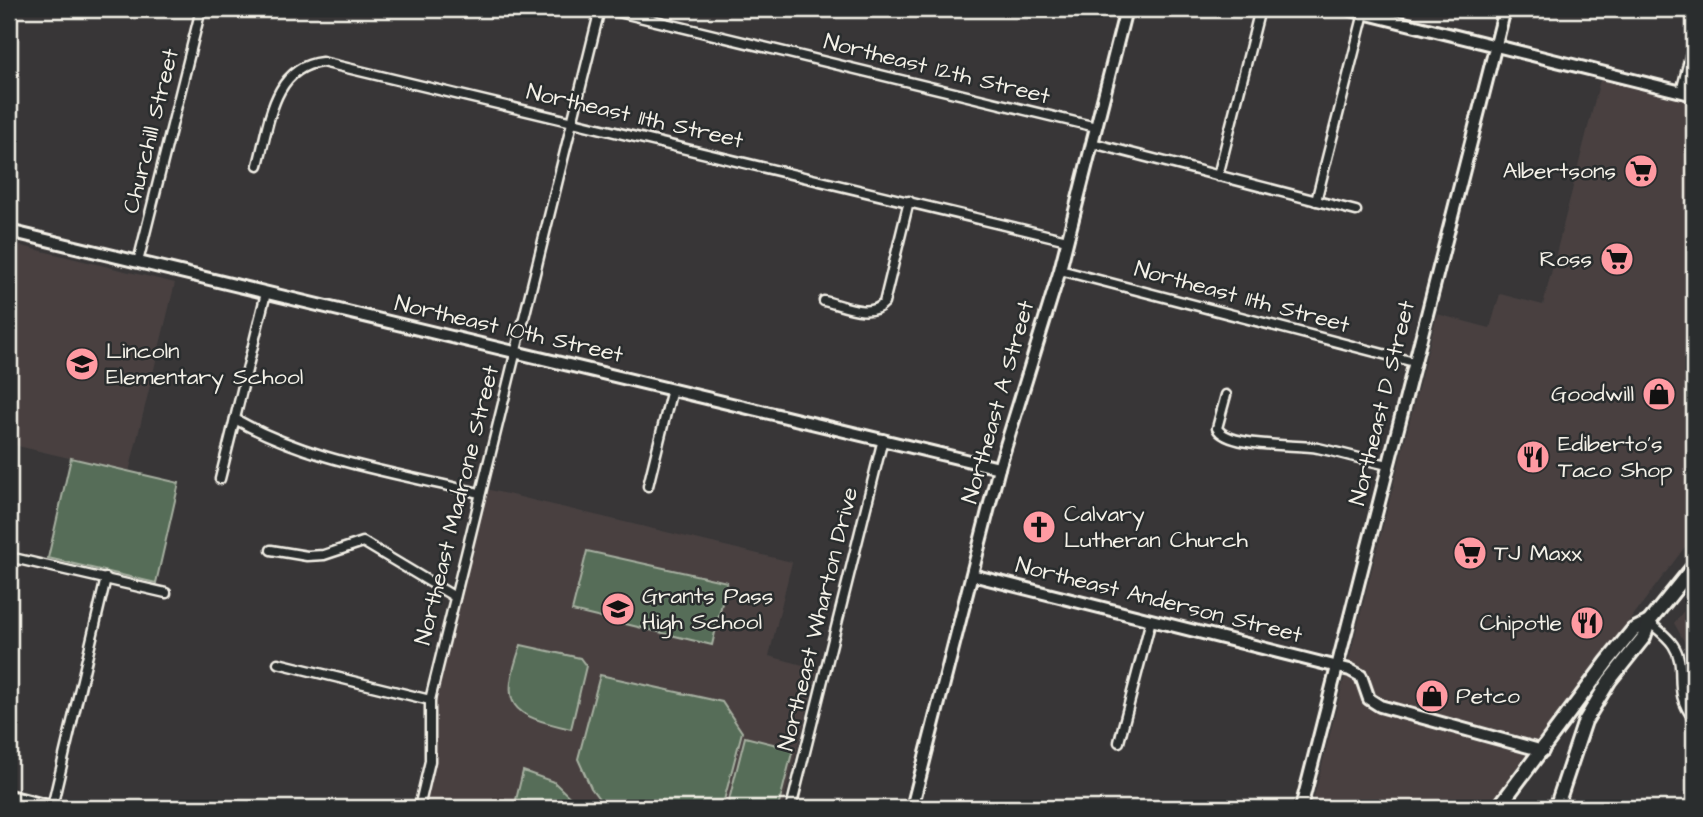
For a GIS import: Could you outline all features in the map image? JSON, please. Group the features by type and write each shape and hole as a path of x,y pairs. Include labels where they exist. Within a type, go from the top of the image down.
{"main road":[{"path":"1556,808 1585,721 1609,681 1644,637 1649,622 1694,566"},
{"path":"1498,808 1633,630 1649,622"}],"street":[{"name":"Churchill Street","path":"138,262 201,9"},
{"name":"Northeast Madrone Street","path":"419,808 430,761 430,700 600,9"},
{"name":"Northeast 12th Street","path":"606,9 1096,127"},
{"name":"Northeast A Street","path":"912,808 999,468 1060,270 1126,9"},
{"path":"1218,176 1260,9"},
{"path":"1347,9 1370,12 1694,95"},
{"name":"Northeast D Street","path":"1301,808 1505,9"},
{"path":"1316,201 1370,12"},
{"path":"1681,92 1693,45"},
{"name":"Northeast 11th Street","path":"258,165 282,86 295,71 313,63 334,64 1067,240"},
{"path":"1092,143 1356,212"},
{"path":"824,301 870,312 884,303 909,201"},
{"name":"Northeast 10th Street","path":"9,231 999,468"},
{"name":"Northeast 11th Street","path":"1060,270 1414,362"},
{"path":"220,479 266,293"},
{"path":"648,486 672,389"},
{"path":"1226,395 1217,428 1222,434 1268,446 1319,448 1388,466"},
{"path":"235,419 298,449 479,493"},
{"name":"Northeast Wharton Drive","path":"791,808 883,439"},
{"path":"271,550 307,556 324,555 363,542 455,597"},
{"path":"9,556 166,593"},
{"name":"Northeast Anderson Street","path":"972,575 1337,667 1362,677 1369,699 1380,706 1542,751"},
{"path":"9,796 54,808 106,578"},
{"path":"1119,742 1151,620"},
{"path":"1649,622 1674,646 1680,666 1680,695 1694,719"},
{"path":"278,663 430,700"}],"shaded area":[{"path":"1601,76 1694,99 1694,535 1488,808 1311,808 1437,314 1490,328 1500,294 1543,305"},
{"name":"Lincoln Elementary School","path":"9,243 175,283 129,472 9,444"},
{"name":"Grants Pass High School","path":"486,489 792,562 769,656 818,669 782,808 424,808 435,761 435,698"},
{"path":"1694,598 1694,697 1690,688 1690,652 1674,623"}],"green space":[{"path":"71,458 179,483 156,583 48,558"},
{"path":"587,551 727,582 712,645 572,611"},
{"path":"521,645 580,658 586,666 571,729 534,719 515,705 511,695 511,682"},
{"path":"600,675 722,702 742,732 722,808 606,808 591,788 578,759"},
{"path":"745,737 793,749 778,808 727,808"},
{"path":"523,771 554,782 581,808 514,808"}],"place":[{"name":"Albertsons","path":"1641,171"},
{"name":"Ross","path":"1617,259"},
{"name":"Lincoln Elementary School","path":"82,364"},
{"name":"Goodwill","path":"1659,394"},
{"name":"Ediberto's Taco Shop","path":"1533,457"},
{"name":"Calvary Lutheran Church","path":"1039,527"},
{"name":"TJ Maxx","path":"1470,553"},
{"name":"Grants Pass High School","path":"618,609"},
{"name":"Chipotle","path":"1587,623"},
{"name":"Petco","path":"1432,696"}]}
